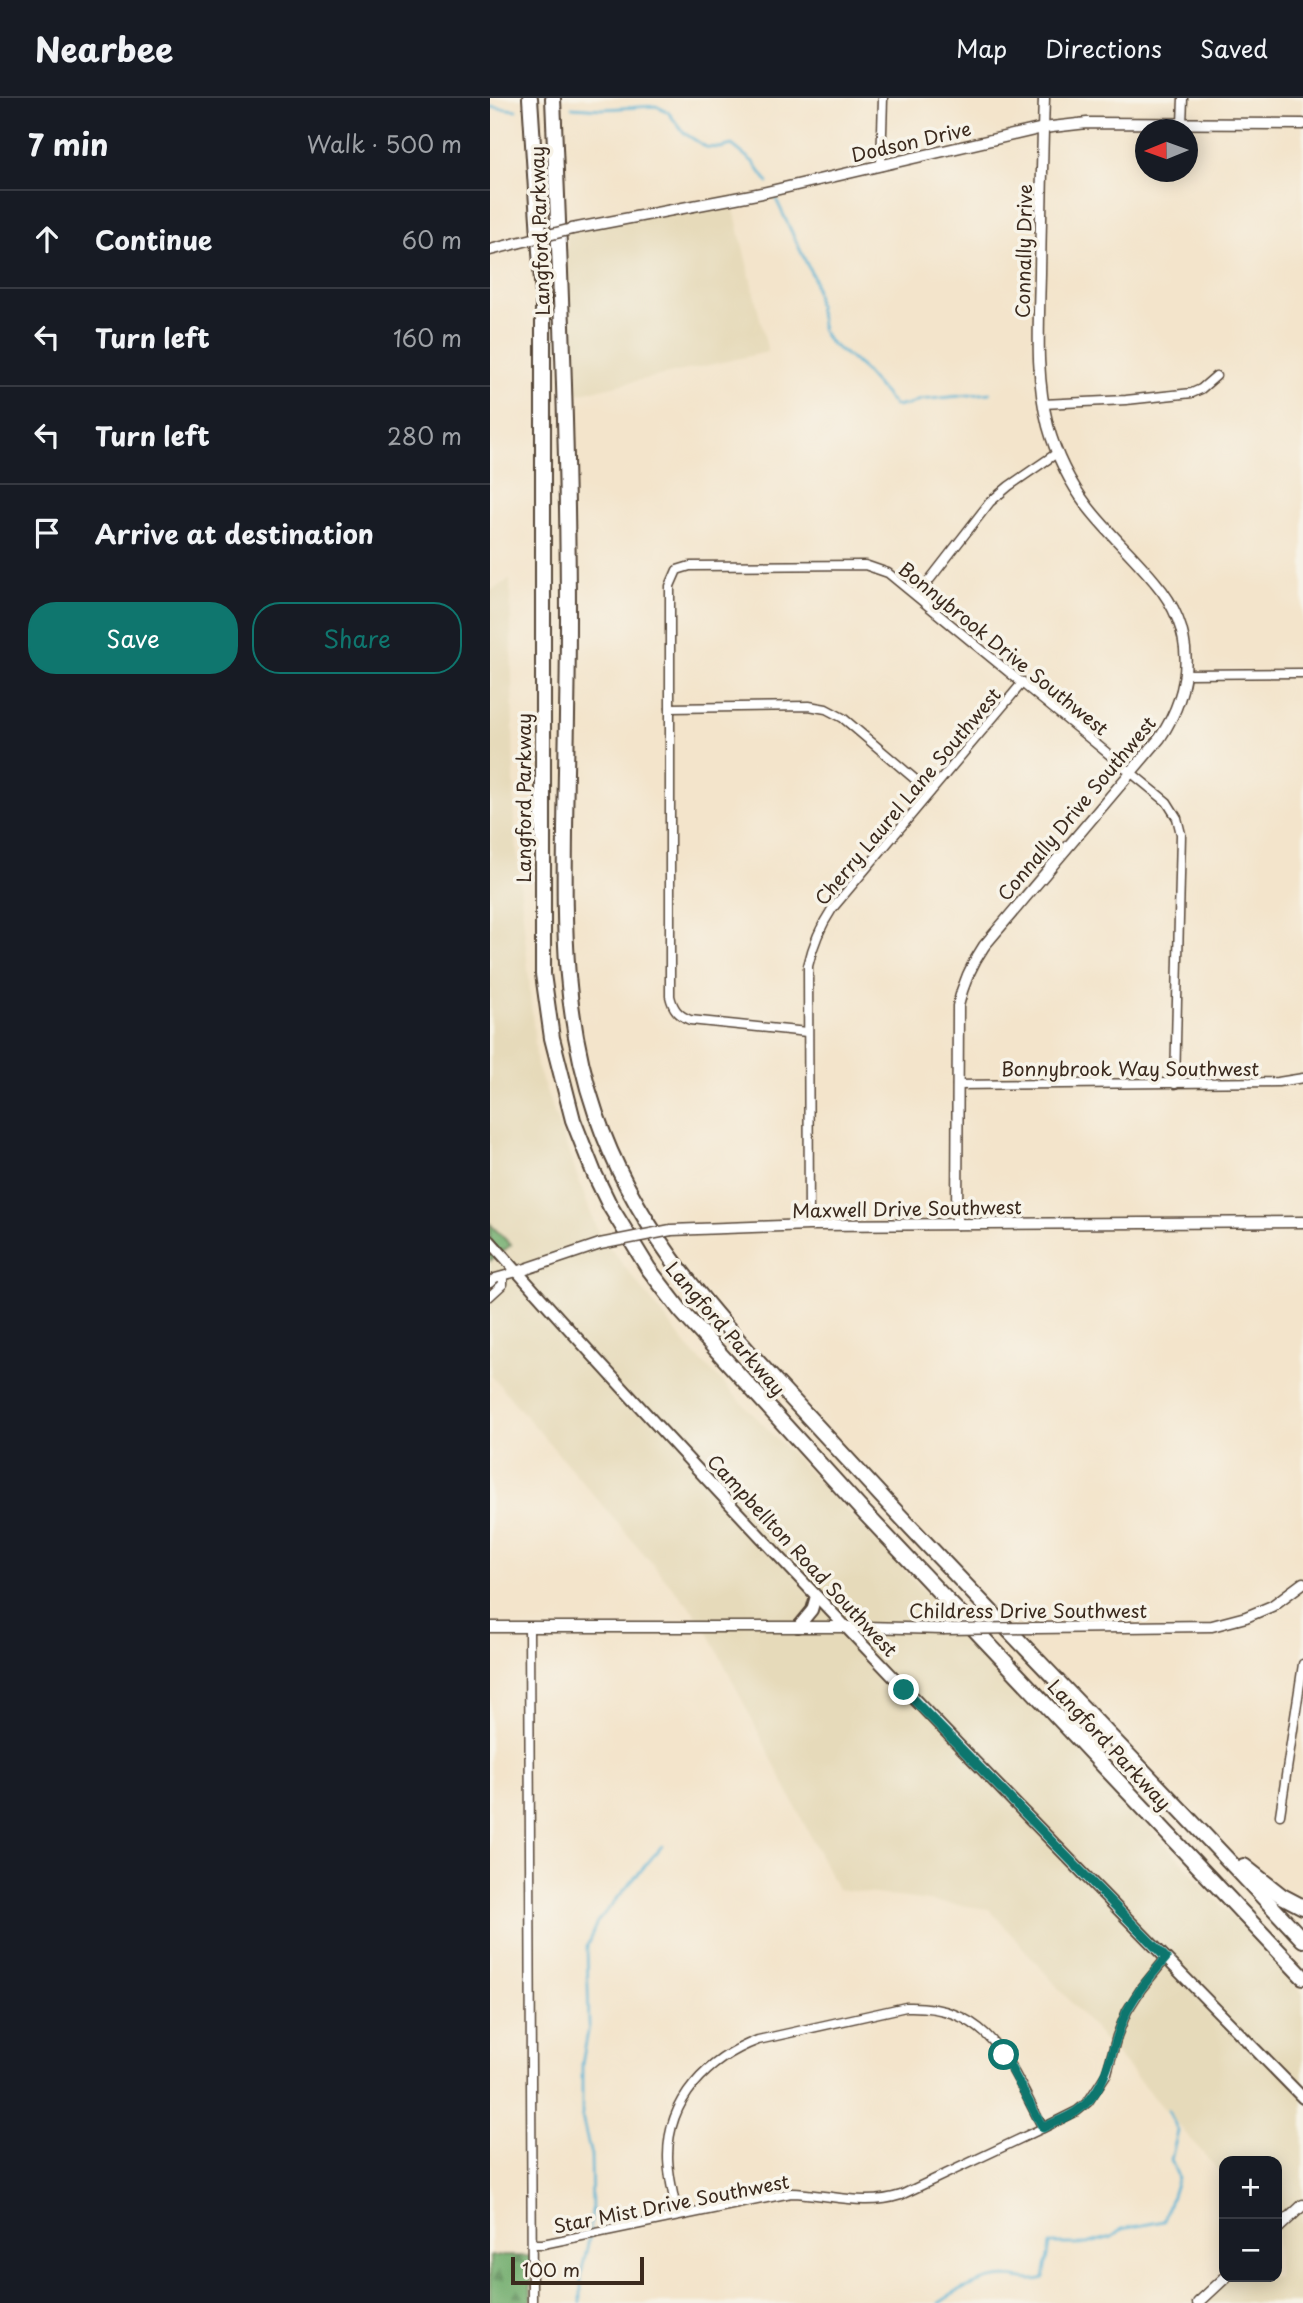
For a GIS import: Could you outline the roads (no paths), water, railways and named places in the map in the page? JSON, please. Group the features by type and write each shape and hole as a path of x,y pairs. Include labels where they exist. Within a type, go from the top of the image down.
{"highway":[{"name":"Langford Parkway","path":"530,98 543,297 544,974 558,1066 584,1150 620,1226 681,1311 859,1507 1303,1977"},
{"name":"Langford Parkway","path":"553,98 567,429 565,957 574,1026 595,1112 624,1181 654,1236 718,1319 1018,1641 1303,1940"},
{"path":"1202,1831 1282,1896 1303,1907"}],"main road":[{"name":"Campbellton Road Southwest","path":"490,1241 844,1627 1303,2098"},
{"path":"798,1627 812,1610 816,1596"}],"street":[{"path":"881,166 883,98"},
{"name":"Connally Drive","path":"1043,404 1039,360 1044,98"},
{"path":"1182,119 1183,98"},
{"name":"Dodson Drive","path":"490,250 572,229 762,193 1043,128 1087,123 1135,124"},
{"name":"Dodson Drive","path":"1198,124 1303,124"},
{"path":"1043,404 1126,401 1192,393 1216,376"},
{"name":"Connally Drive Southwest","path":"957,1224 958,1006 963,983 972,963 985,946 1171,722 1181,699 1186,674 1184,637 1170,602 1157,583 1088,508 1057,453 1043,404"},
{"path":"917,596 990,502 1057,453"},
{"name":"Bonnybrook Drive Southwest","path":"807,1032 690,1020 680,1016 672,1006 670,586 677,570 690,566 865,565 888,573 1167,802 1177,818 1181,834 1175,1084"},
{"path":"1186,674 1303,673"},
{"name":"Cherry Laurel Lane Southwest","path":"809,1225 808,966 820,928 832,909 1023,682"},
{"path":"670,708 809,706 826,709 843,718 930,792"},
{"name":"Bonnybrook Way Southwest","path":"957,1085 1278,1082 1303,1078"},
{"name":"Maxwell Drive Southwest","path":"517,1272 600,1244 671,1230 809,1225 1303,1222"},
{"path":"490,1283 495,1278 517,1272"},
{"path":"490,1296 503,1284 503,1277"},
{"name":"Childress Drive Southwest","path":"490,1627 943,1629 1212,1626 1246,1617 1272,1606 1303,1583"},
{"path":"529,1627 532,2303"},
{"path":"1280,1815 1303,1664"},
{"name":"Star Mist Drive Southwest","path":"532,2245 791,2193 819,2193 861,2202 887,2200 1077,2111 1097,2091 1107,2073 1127,2011 1166,1958"},
{"path":"677,2215 668,2155 671,2130 678,2109 695,2082 712,2064 735,2049 758,2040 905,2007 927,2006 948,2010 973,2022 994,2041 1043,2128"},
{"path":"1282,2225 1303,2205"},
{"path":"1198,2303 1221,2282"}],"waterway":[{"path":"572,107 603,109 656,106 668,112 684,133 706,147 732,145 753,162 768,183"},
{"path":"490,107 516,110"},
{"path":"776,199 814,279 822,331 829,342 860,366 895,406 920,400 990,393"},
{"path":"581,2303 581,2274 590,2235 592,2209 591,2156 582,2117 582,2064 589,2026 587,1946 597,1922 662,1846"},
{"path":"939,2303 979,2282 1006,2277 1030,2280 1044,2278 1050,2244 1087,2244 1112,2237 1122,2229 1164,2221 1178,2177 1171,2160 1178,2131 1168,2110"}]}
